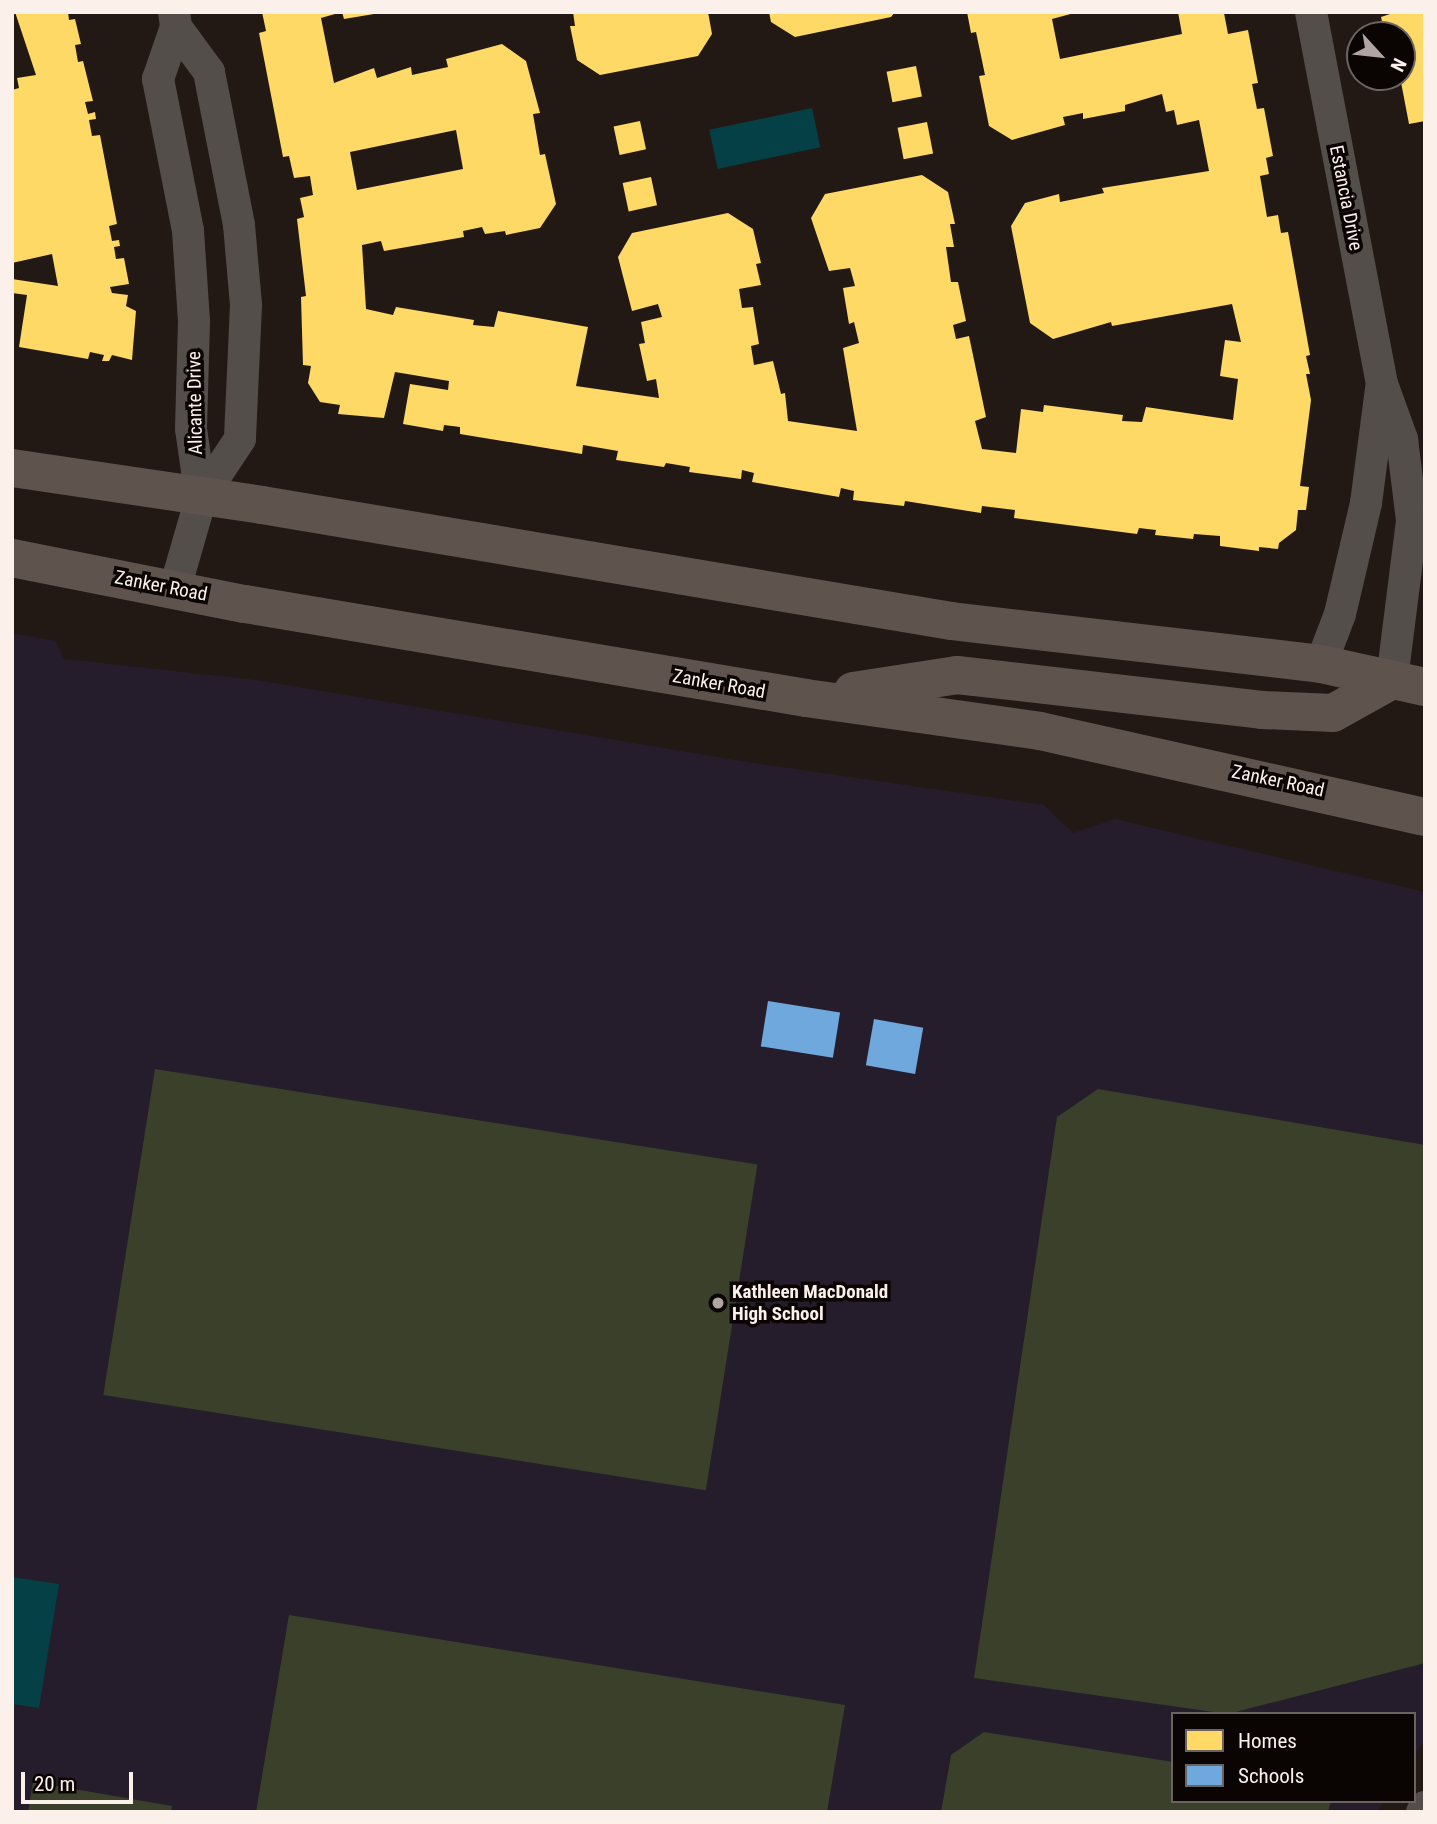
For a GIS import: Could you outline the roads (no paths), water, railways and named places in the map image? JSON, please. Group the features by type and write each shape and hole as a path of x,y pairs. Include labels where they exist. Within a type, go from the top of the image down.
{"main road":[{"path":"12,468 951,621 1321,664 1408,684"},
{"name":"Zanker Road","path":"12,558 175,588 245,604 806,698 1040,731 1425,817"},
{"path":"806,698 957,675 1262,710 1333,713 1408,684"}],"street":[{"name":"Estancia Drive","path":"1311,12 1382,384 1402,439 1412,521 1408,684"},
{"name":"Alicante Drive","path":"175,20 158,79 188,231 194,321 191,429 201,498"},
{"name":"Alicante Drive","path":"175,20 209,72 239,225 246,305 240,439 201,498"},
{"name":"Estancia Drive","path":"1321,664 1340,614 1366,503 1382,384"},
{"path":"175,588 201,498"},
{"path":"1422,1812 1425,1807"}],"water":[{"path":"812,108 820,147 718,169 709,130"},
{"path":"12,1577 59,1584 39,1708 12,1704"}],"place":[{"name":"Kathleen MacDonald High School","path":"718,1303"}]}
